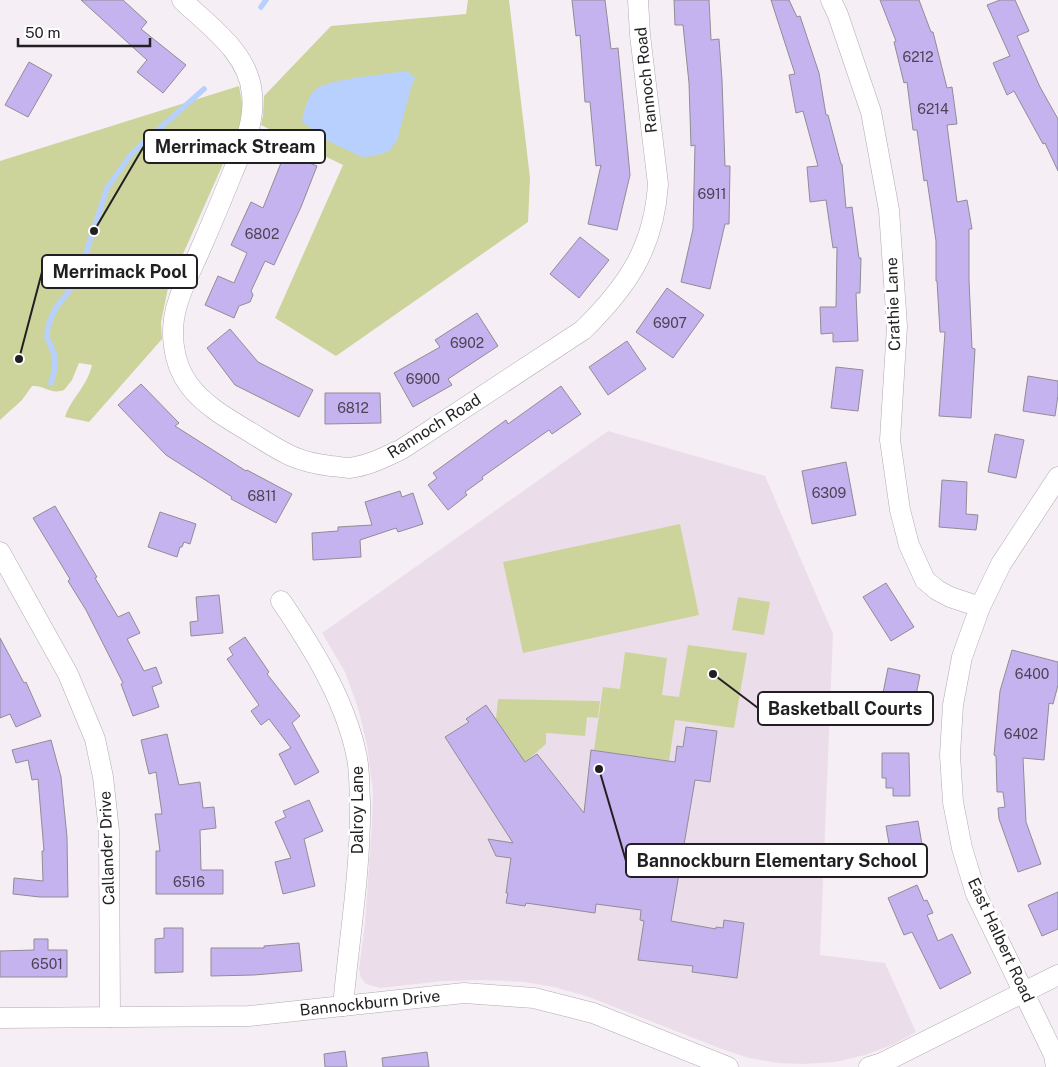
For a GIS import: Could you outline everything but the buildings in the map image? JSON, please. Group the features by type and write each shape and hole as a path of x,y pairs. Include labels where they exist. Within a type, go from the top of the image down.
{"street":[{"name":"Rannoch Road","path":"182,0 226,42 237,56 246,69 253,96 252,121 243,149 178,302 173,334 175,352 180,369 190,385 207,404 289,456 314,464 348,468 373,462 402,449 583,330 602,312 620,290 638,262 656,207 658,184 640,35 638,0"},
{"name":"Crathie Lane","path":"831,0 838,15 870,112 889,210 897,326 890,440 900,510 909,545 925,580 950,597 980,607"},
{"name":"East Halbert Road","path":"1056,1067 1054,1055 976,894 962,848 953,802 950,755 953,705 962,657 980,607 1001,564 1058,477"},
{"name":"Callander Drive","path":"0,552 68,674 95,739 103,777 109,831 110,1017"},
{"name":"Dalroy Lane","path":"280,601 301,631 336,693 351,731 358,762 360,828 343,1006"},
{"path":"869,1067 882,1063 1058,975"},
{"name":"Bannockburn Drive","path":"0,1018 249,1016 464,994 534,998 593,1013 728,1067"}],"shaded area":[{"path":"608,431 765,476 833,634 820,955 885,963 916,1032 892,1045 865,1055 835,1062 779,1063 749,1058 719,1048 589,997 554,987 524,982 482,980 443,981 380,988 366,984 361,978 359,969 365,924 373,792 367,745 358,708 345,672 322,633"}],"green space":[{"path":"468,0 509,0 530,178 528,222 336,356 275,318 343,165 261,125 264,96 331,26 466,14"},
{"path":"239,86 243,108 242,121 168,288 161,322 162,339 89,422 65,417 90,373 92,365 79,363 72,380 64,390 51,391 32,386 22,400 0,420 0,161"},
{"path":"680,524 699,615 523,653 503,562"},
{"path":"738,597 770,602 764,635 732,630"},
{"path":"688,645 747,653 734,728 675,720 669,761 594,750 603,687 620,689 625,652 667,658 662,695 679,697"},
{"path":"498,699 600,701 598,718 587,717 585,736 546,733 546,744 525,762 496,719"}],"water":[{"path":"407,71 415,78 397,141 389,151 375,156 362,157 322,138 302,121 310,96 323,85 373,75"}],"waterway":[{"path":"261,7 266,0"},
{"path":"51,383 55,368 54,354 47,337 48,326 55,309 69,291 84,259 107,188 132,153 204,89"}],"place":[{"name":"Merrimack Stream","path":"94,231"},
{"name":"Merrimack Pool","path":"19,359"},
{"name":"Basketball Courts","path":"713,674"},
{"name":"Bannockburn Elementary School","path":"599,769"}]}
